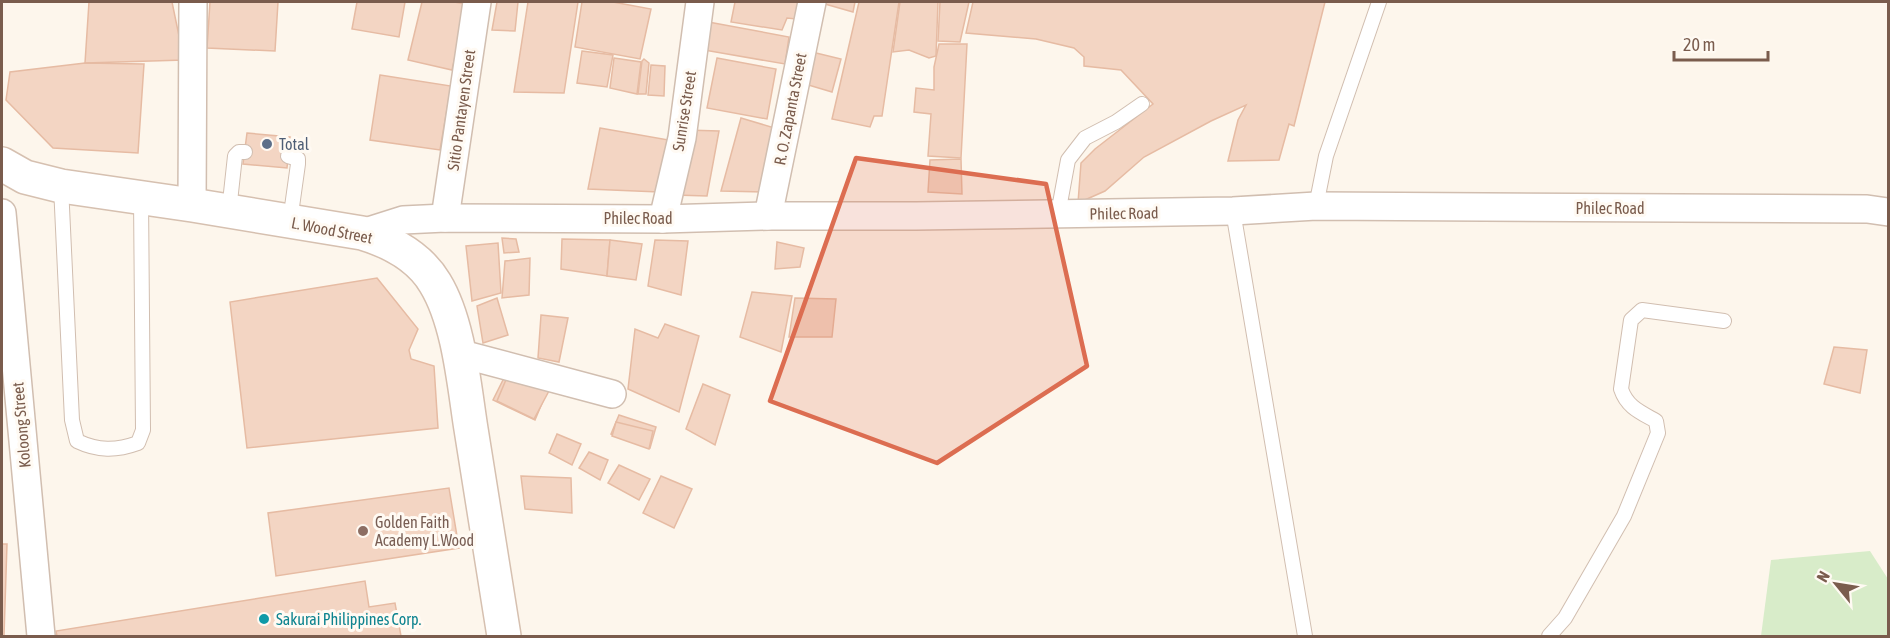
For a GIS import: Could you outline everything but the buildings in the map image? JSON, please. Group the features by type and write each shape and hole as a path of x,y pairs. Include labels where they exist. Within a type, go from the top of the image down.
{"main road":[{"name":"L. Wood Street","path":"2,164 25,177 61,186 362,233 400,249 420,263 442,295 458,353 504,636"}],"street":[{"path":"192,205 193,2"},
{"name":"Sitio Pantayen Street","path":"446,218 477,2"},
{"name":"Sunrise Street","path":"663,219 682,138 700,2"},
{"name":"R. O. Zapanta Street","path":"768,216 812,2"},
{"name":"Philec Road","path":"362,233 403,220 446,218 663,219 1058,214 1233,211 1316,206 1866,209 1888,212"},
{"name":"Koloong Street","path":"2,213 41,636"},
{"path":"458,353 612,394"}],"lane":[{"path":"1316,206 1326,156 1379,2"},
{"path":"1058,214 1068,160 1085,138 1116,122 1142,104"},
{"path":"229,212 235,156 239,152 245,152"},
{"path":"288,156 298,159 290,222"},
{"path":"61,186 72,420 77,441 92,449 124,448 138,443 143,430 141,198"},
{"path":"1233,211 1305,636"},
{"path":"1549,636 1565,618 1624,516 1658,433 1656,421 1631,407 1624,398 1622,389 1631,320 1642,310 1724,321"}],"highlighted area":[{"path":"856,158 1046,184 1087,366 937,463 770,401"}],"green space":[{"path":"1870,551 1888,579 1888,636 1761,636 1771,560"}],"place":[{"name":"Total","path":"267,144"},
{"name":"Golden Faith Academy L.Wood","path":"363,531"},
{"name":"Sakurai Philippines Corp.","path":"264,619"}]}
